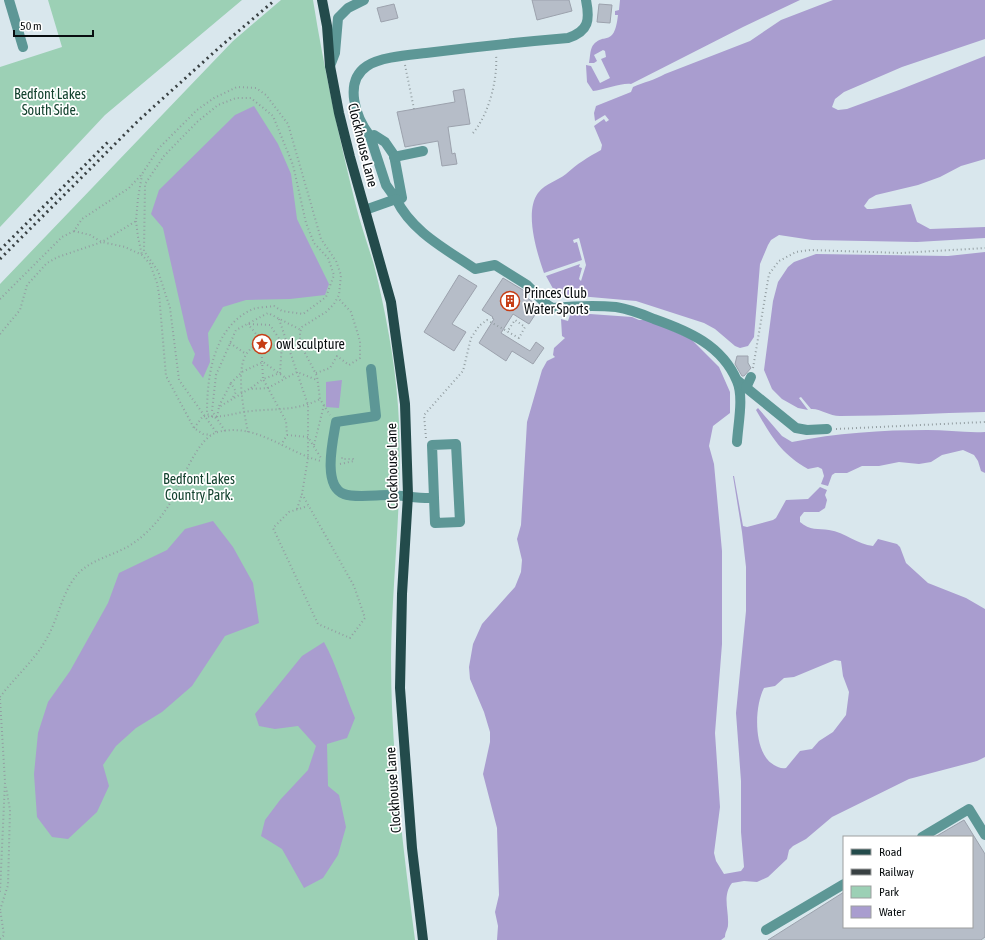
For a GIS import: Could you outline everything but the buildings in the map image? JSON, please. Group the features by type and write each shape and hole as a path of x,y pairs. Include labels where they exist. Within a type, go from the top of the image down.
{"main road":[{"name":"Clockhouse Lane","path":"322,0 327,26 330,66 350,158 391,302 406,404 408,495 402,594 400,688 412,848 423,940"}],"lane":[{"path":"9,0 23,47"},
{"path":"330,66 335,52 338,18 348,8 364,0"},
{"path":"586,0 590,15 588,23 574,36 403,56 374,62 366,66 355,79 352,89 356,105 365,130 370,136 386,185 396,199 402,212 423,234 475,269 495,265 527,285 552,308 617,307 636,312 685,330 714,348 742,385 796,428 807,430 827,429"},
{"path":"365,210 402,198 394,157 385,142 374,135 370,136"},
{"path":"394,157 423,151"},
{"path":"371,369 376,416 336,422 330,463 333,482 336,488 346,495 408,495 423,499 434,498"},
{"path":"738,442 739,408 742,385 751,377"},
{"path":"739,408 744,403 762,400"},
{"path":"456,444 460,522 435,523 434,498 432,445 456,444"},
{"path":"924,836 969,809 985,835"},
{"path":"766,930 843,885"}],"path":[{"path":"473,133 485,113 490,99 495,77 495,45"},
{"path":"403,56 414,109"},
{"path":"0,299 62,237 74,231 82,219 122,193 142,174 159,148 196,110 214,98 237,87 256,88 266,95 288,124 320,239 336,261 341,275 338,298 326,312 302,327 300,341 315,373 320,399 336,422"},
{"path":"216,418 207,414 208,382 212,363 230,325 253,309 274,306 282,311 303,314 326,297 334,274 328,258 314,243 306,223 293,165 282,134 273,116 251,98 236,98 218,105 197,122 164,156 145,184 144,251 158,271 170,308 179,380 203,416 216,432"},
{"path":"142,174 136,221 142,255"},
{"path":"0,334 20,310 27,285 47,263 58,257 102,242 136,221"},
{"path":"74,231 90,235 102,242 125,247 142,255 150,264 157,283 166,376 194,428 203,434 211,435"},
{"path":"751,377 769,274 779,261 796,252 810,250 901,253 985,248"},
{"path":"315,373 330,368 337,356 349,366 360,358 360,341 351,312 338,298"},
{"path":"225,431 212,411 216,375 236,330 268,313 301,330"},
{"path":"280,319 308,405 308,458 302,494 297,509"},
{"path":"432,445 426,438 424,415 463,371 471,338 480,326 487,320 507,332 519,338 525,327 515,320 507,332"},
{"path":"248,324 261,340 282,348 291,342 302,347"},
{"path":"248,324 270,324 282,342 280,373"},
{"path":"248,432 241,394 242,372 246,354 261,340"},
{"path":"261,340 263,379 286,421 287,435 281,445"},
{"path":"230,343 246,354"},
{"path":"216,418 219,407 231,383 242,372 263,362"},
{"path":"263,362 286,378"},
{"path":"297,372 317,380"},
{"path":"249,389 268,388 297,372"},
{"path":"219,407 263,379 280,373"},
{"path":"231,383 236,392 232,399"},
{"path":"203,416 216,418 244,412 280,410 308,405 320,399"},
{"path":"313,446 324,405"},
{"path":"194,428 203,416"},
{"path":"827,429 985,422"},
{"path":"0,939 4,935 0,909 8,885 10,810 6,782 0,698 48,637 70,584 77,575 85,568 129,546 156,524 168,506 193,457 211,435 216,432 225,431 258,434 308,458 323,461 308,437"},
{"path":"287,435 308,437"},
{"path":"336,465 354,461 354,459"},
{"path":"302,494 354,586 365,618 350,638 318,624 273,528 289,512 308,506"},
{"path":"0,892 6,782"}],"green space":[{"name":"Bedfont Lakes South Side.","path":"48,0 242,0 105,115 0,227 0,67 62,47"},
{"name":"Bedfont Lakes Country Park.","path":"281,0 313,0 338,129 356,206 374,265 386,317 392,353 397,389 400,470 391,659 393,729 398,800 415,940 0,940 0,284 233,41"}],"water":[{"path":"620,0 800,0 631,84 624,84 593,91 587,82 586,65 591,66 600,83 610,78 601,59 606,57 605,51 603,50 594,55 597,61 594,63 589,63 590,53 596,42 608,38 614,32 618,15 615,15 615,11 619,10"},
{"path":"833,0 985,0 985,39 902,67 844,92 835,99 832,107 838,110 847,109 985,56 985,159 961,166 940,177 918,185 876,195 869,199 864,206 867,209 872,209 911,204 917,222 930,229 985,227 985,238 917,242 812,240 779,235 771,240 760,264 754,337 748,346 740,348 735,346 715,329 704,323 636,301 556,294 546,276 580,264 579,267 582,268 579,279 581,281 586,265 579,238 573,240 574,243 577,242 582,260 544,273 533,233 532,211 534,201 538,193 544,187 601,150 602,145 594,126 604,119 606,122 609,120 605,115 595,121 594,113 596,106 631,92 633,87 637,85 750,41 781,20"},
{"path":"254,106 278,144 291,174 297,219 329,284 325,295 290,299 246,300 223,307 208,333 210,362 203,378 192,363 195,354 188,339 163,228 151,214 159,190 235,115"},
{"path":"985,252 985,412 836,416 811,409 801,397 799,398 808,410 798,408 782,399 772,389 764,370 773,301 778,282 788,267 794,262 816,254 948,256"},
{"path":"590,314 632,317 639,320 648,320 691,339 719,367 730,392 730,413 713,426 709,446 714,464 722,551 722,644 715,733 720,807 714,853 716,861 724,874 741,871 744,867 741,832 741,781 736,713 746,611 746,567 733,476 743,526 747,527 773,520 776,518 786,500 808,499 820,487 827,490 825,495 827,500 825,508 819,512 804,512 800,517 800,522 804,525 814,529 835,531 867,545 873,546 878,539 897,544 900,547 906,563 928,583 966,598 985,609 985,757 977,761 909,779 832,817 806,839 793,846 789,850 787,859 768,877 757,882 744,881 732,883 727,893 728,926 725,937 721,940 497,940 498,926 495,912 499,895 497,828 483,774 490,742 490,732 484,712 470,679 469,667 473,644 482,624 515,587 521,572 522,560 517,539 521,525 527,422 542,370 547,361 555,357 553,355 554,348 565,338 562,336 561,319 568,321 570,315","holes":["835,660 841,661 843,676 849,692 846,715 833,732 819,741 812,749 800,751 786,768 781,768 774,765 767,759 762,751 757,729 758,706 764,688 775,686 784,678 794,677"]},
{"path":"342,380 339,408 326,407 326,382"},
{"path":"758,408 782,436 792,442 825,436 876,431 927,430 985,432 985,473 981,471 978,461 974,455 963,450 942,455 931,462 919,464 899,462 879,466 862,466 847,473 835,473 832,475 828,486 821,484 824,476 822,469 818,467 808,469 784,451 756,410"},
{"path":"213,521 233,547 253,583 259,623 225,636 192,686 162,712 136,728 116,746 103,765 109,786 97,812 68,839 52,837 37,817 34,774 38,733 48,702 70,671 108,603 119,573 167,550 185,529"},
{"path":"324,642 337,670 355,718 347,738 327,744 328,786 339,795 346,827 338,855 323,878 304,888 282,849 261,836 265,820 280,800 308,770 316,746 298,726 275,729 259,726 255,714 302,656"}],"railway":[{"path":"0,259 139,120 221,46 275,0"},
{"path":"0,250 110,140"}],"place":[{"name":"Princes Club Water Sports","path":"510,301"},
{"name":"owl sculpture","path":"262,344"}]}
